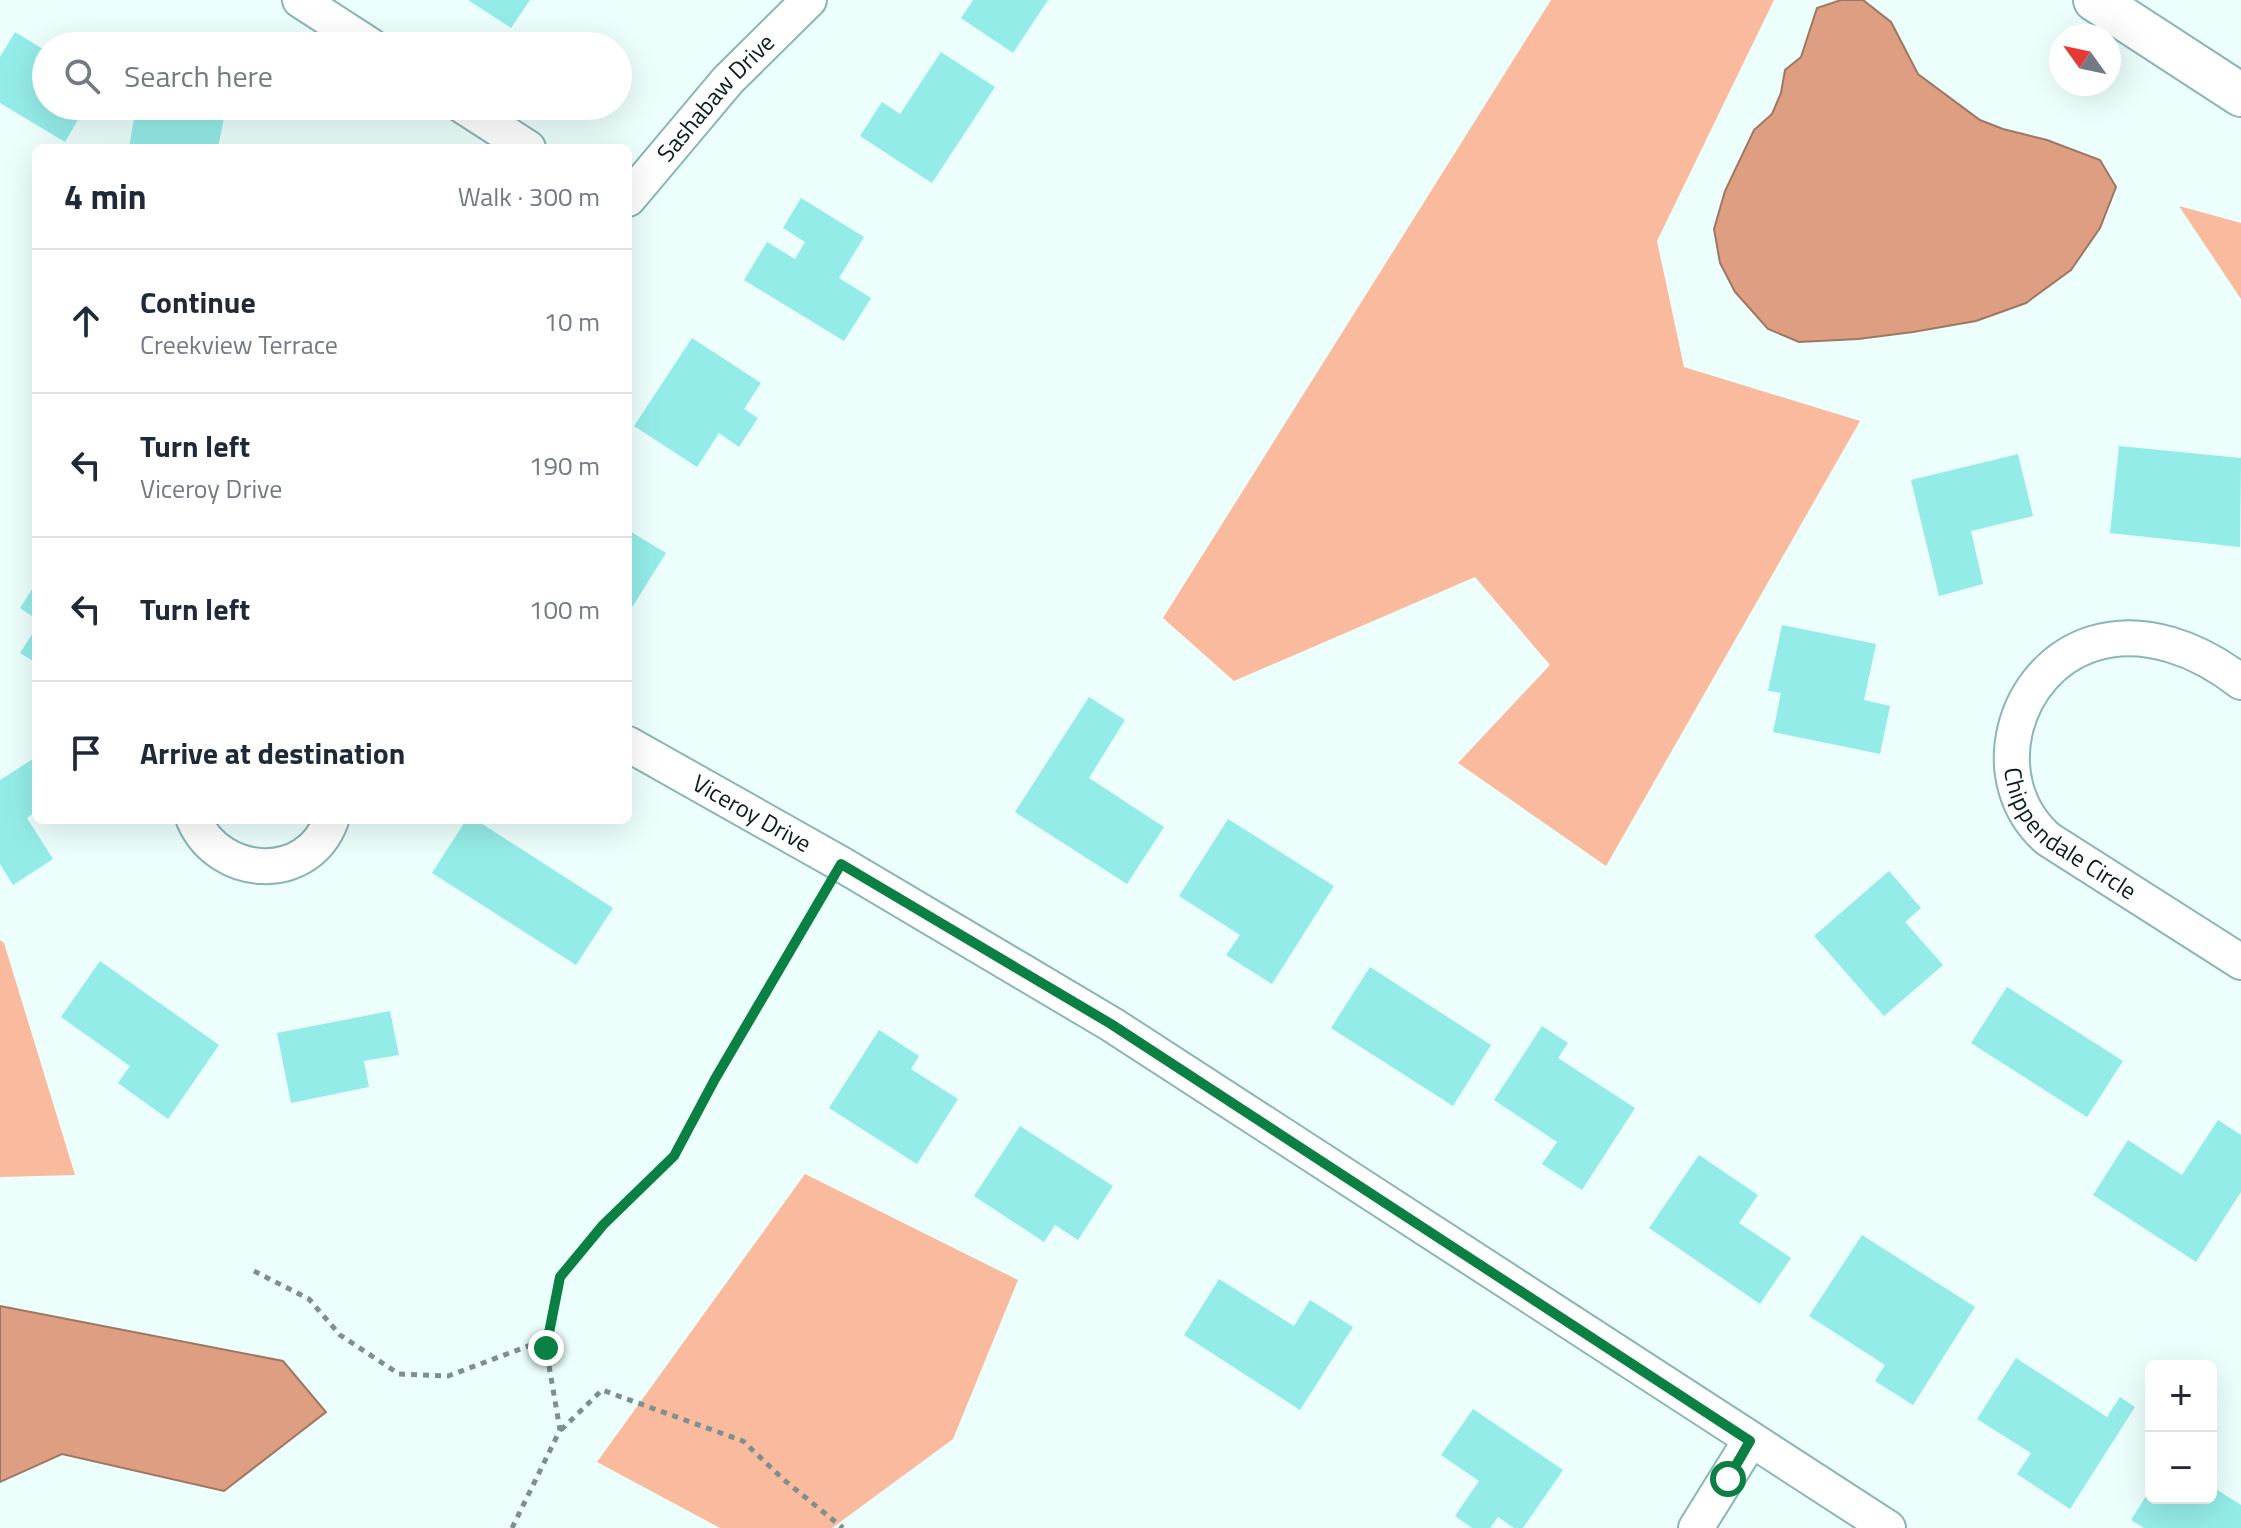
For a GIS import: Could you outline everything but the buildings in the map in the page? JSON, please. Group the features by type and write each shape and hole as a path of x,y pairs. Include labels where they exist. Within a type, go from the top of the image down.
{"street":[{"path":"300,0 349,32"},
{"name":"Sashabaw Drive","path":"632,194 728,80 809,0"},
{"path":"2095,0 2241,95"},
{"path":"485,120 522,144"},
{"name":"Chippendale Circle","path":"2241,682 2192,652 2156,641 2113,639 2091,644 2069,654 2049,670 2031,694 2015,732 2010,766 2019,801 2034,825 2048,839 2241,962"},
{"name":"Viceroy Drive","path":"632,746 841,864 1111,1024 1888,1528"},
{"path":"196,824 200,834 218,852 240,864 266,867 291,862 312,849 330,824"},
{"path":"1696,1528 1750,1441"}],"path":[{"path":"560,1430 546,1348 560,1277 603,1225 674,1156 715,1079 841,864"},
{"path":"254,1271 309,1299 340,1335 399,1374 448,1376 548,1338"},
{"path":"512,1528 560,1430 602,1390 743,1441 784,1480 843,1528"}],"shaded area":[{"path":"1551,0 1774,0 1657,241 1684,367 1860,421 1606,866 1458,763 1550,665 1475,577 1234,681 1163,618"},
{"path":"1841,0 1863,0 1891,22 1918,74 1980,120 2100,160 2116,187 2100,228 2071,270 2026,303 1976,321 1913,332 1799,342 1768,329 1735,292 1720,263 1714,229 1725,191 1754,130 1772,114 1781,93 1785,70 1801,57 1817,8"},
{"path":"2179,206 2241,223 2241,299"},
{"path":"0,940 4,943 75,1175 0,1177"},
{"path":"805,1174 1018,1280 953,1439 832,1528 720,1528 597,1462"},
{"path":"0,1306 283,1361 326,1412 224,1491 62,1454 0,1482"}],"route":[{"path":"546,1348 560,1277 603,1225 674,1156 715,1079 841,864 1111,1024 1750,1441 1728,1479"}]}
